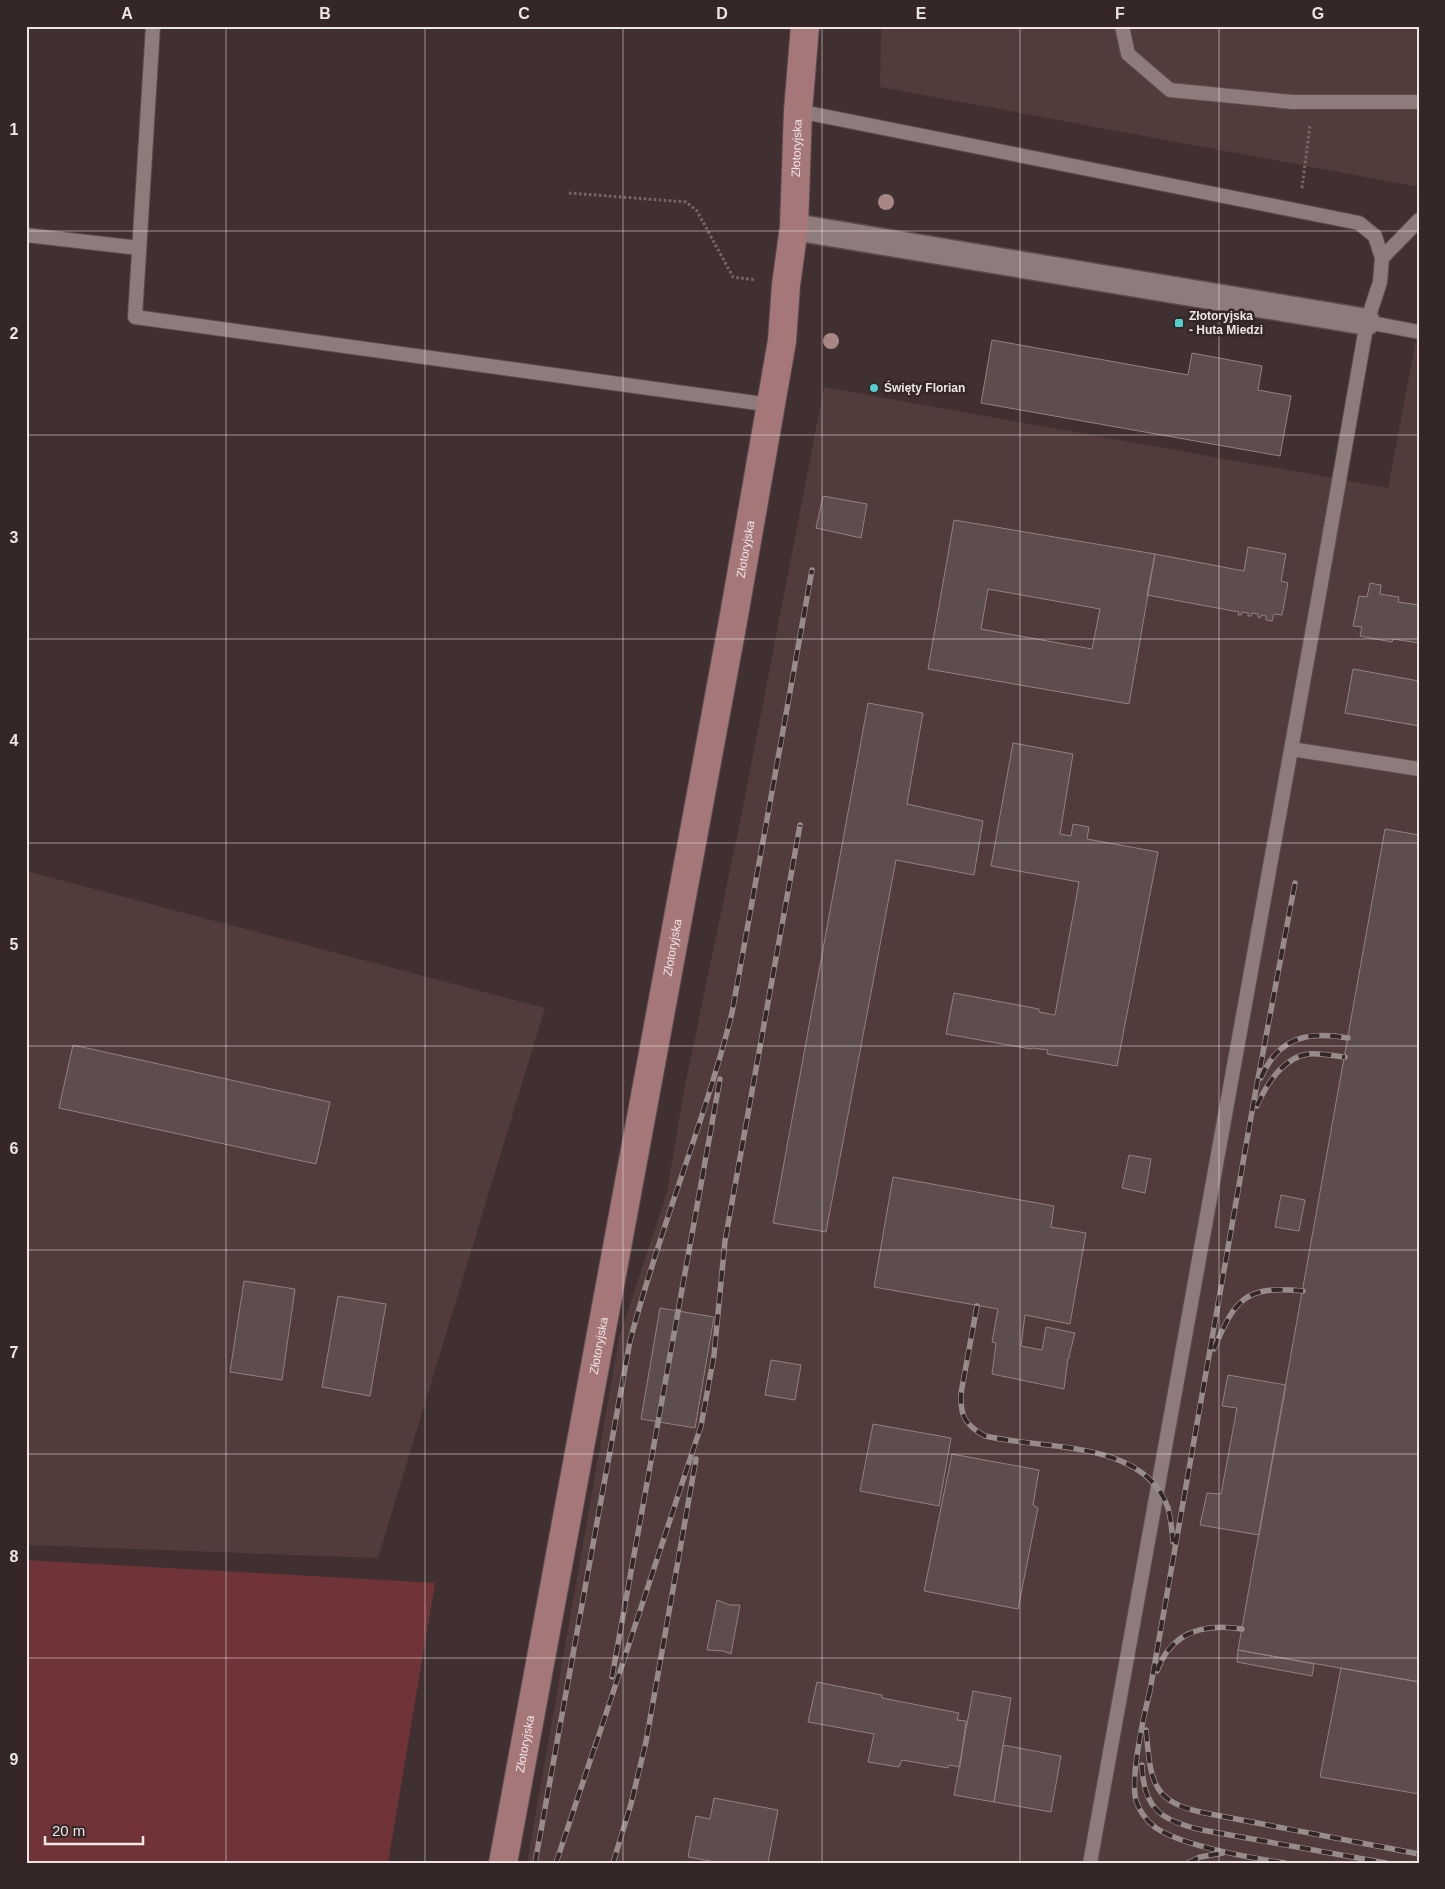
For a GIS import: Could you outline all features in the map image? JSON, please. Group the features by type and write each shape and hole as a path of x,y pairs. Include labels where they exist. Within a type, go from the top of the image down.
{"main road":[{"name":"Złotoryjska","path":"503,1863 734,621 782,341 786,286 794,226 798,111 805,26"}],"street":[{"path":"794,226 1367,322"}],"lane":[{"path":"153,26 135,317 771,405"},
{"path":"1122,26 1128,54 1170,90 1292,102 1419,102"},
{"path":"798,111 1359,223 1375,236 1382,258 1380,282 1367,322 1292,749 1090,1863"},
{"path":"1382,258 1419,220"},
{"path":"26,235 139,248"},
{"path":"1367,322 1419,332"},
{"path":"1292,749 1419,769"}],"path":[{"path":"1302,192 1311,120"},
{"path":"569,193 686,202 697,211 733,277 756,280"}],"shaded area":[{"path":"881,26 1419,26 1419,187 880,87"},
{"path":"1419,323 1419,1863 527,1863 619,1338 667,1192 684,1090 742,812 824,387 1388,488"},
{"path":"26,871 545,1008 378,1558 26,1545"},
{"path":"26,1560 435,1583 388,1863 26,1863"}],"building":[{"path":"992,340 1188,375 1192,353 1262,366 1258,390 1291,396 1280,456 981,403"},
{"path":"823,496 867,504 861,538 816,528"},
{"path":"954,520 1155,554 1129,704 928,669","holes":["988,589 1100,609 1092,649 981,629"]},
{"path":"1248,547 1286,554 1281,581 1288,583 1282,615 1274,614 1272,621 1266,620 1266,616 1258,617 1258,614 1252,613 1251,616 1248,616 1248,613 1242,612 1241,615 1238,615 1239,612 1147,595 1155,554 1244,571"},
{"path":"1370,583 1381,585 1380,594 1399,597 1398,602 1419,605 1419,643 1393,639 1392,642 1360,636 1362,627 1353,626 1359,596 1367,597"},
{"path":"1353,669 1419,681 1419,726 1345,713"},
{"path":"868,703 923,713 907,804 983,821 974,875 896,860 826,1232 773,1223"},
{"path":"1013,743 1073,754 1060,834 1071,836 1073,824 1089,827 1087,839 1158,852 1117,1066 1047,1054 1048,1050 1031,1049 946,1034 954,993 1039,1009 1039,1012 1055,1015 1079,882 991,866"},
{"path":"1385,829 1419,835 1419,1682 1238,1650"},
{"path":"73,1045 330,1102 316,1164 59,1108"},
{"path":"1129,1155 1151,1159 1145,1193 1122,1188"},
{"path":"893,1177 1054,1206 1051,1227 1086,1233 1070,1324 1025,1315 1021,1346 1042,1350 1046,1327 1075,1333 1070,1357 1068,1358 1064,1389 992,1374 996,1343 992,1342 998,1309 874,1287"},
{"path":"1281,1195 1305,1200 1299,1231 1275,1227"},
{"path":"244,1281 295,1289 282,1380 230,1372"},
{"path":"338,1296 386,1304 370,1396 322,1387"},
{"path":"660,1308 714,1317 695,1428 641,1419"},
{"path":"771,1360 801,1365 795,1400 765,1395"},
{"path":"1228,1375 1286,1385 1259,1535 1200,1525 1207,1493 1221,1494 1237,1408 1222,1406"},
{"path":"873,1424 951,1438 939,1506 860,1491"},
{"path":"952,1454 1039,1470 1033,1505 1038,1508 1018,1609 924,1591"},
{"path":"717,1600 730,1605 740,1605 731,1654 723,1651 707,1650"},
{"path":"1238,1650 1314,1664 1312,1676 1237,1662"},
{"path":"1341,1668 1419,1682 1419,1794 1320,1777"},
{"path":"817,1682 882,1695 882,1698 959,1713 957,1720 966,1721 960,1767 949,1765 948,1768 902,1760 899,1767 868,1762 874,1734 808,1722"},
{"path":"973,1691 1011,1698 994,1802 954,1795"},
{"path":"1003,1745 1061,1756 1051,1812 994,1802"},
{"path":"714,1798 778,1810 768,1863 721,1863 688,1857 696,1816 710,1819"}],"railway":[{"path":"535,1863 630,1341 654,1259 721,1054 732,1013 812,570"},
{"path":"595,1747 701,1426 714,1355 725,1241 800,825"},
{"path":"1149,1696 1254,1100 1295,883"},
{"path":"1261,1078 1268,1064 1285,1045 1307,1037 1333,1036 1348,1038"},
{"path":"1257,1106 1265,1089 1283,1066 1291,1060 1309,1054 1345,1057"},
{"path":"612,1677 720,1079"},
{"path":"1214,1349 1229,1318 1236,1307 1245,1299 1268,1290 1303,1291"},
{"path":"977,1306 961,1393 963,1414 968,1424 985,1436 1089,1451 1115,1459 1137,1470 1156,1486 1168,1508 1173,1542"},
{"path":"613,1863 631,1804 646,1742 696,1459"},
{"path":"1157,1671 1171,1647 1190,1633 1202,1629 1228,1627 1242,1629"},
{"path":"1150,1690 1138,1746 1135,1777 1136,1800 1144,1815 1156,1828 1200,1846 1285,1863"},
{"path":"1146,1730 1152,1775 1163,1795 1173,1802 1205,1813 1419,1854"},
{"path":"556,1863 597,1740"},
{"path":"1142,1765 1143,1780 1151,1803 1157,1811 1176,1822 1202,1830 1386,1863"},
{"path":"1188,1863 1200,1857 1223,1853"}],"place":[{"name":"Złotoryjska - Huta Miedzi","path":"1179,323"},
{"name":"Święty Florian","path":"874,388"}]}
